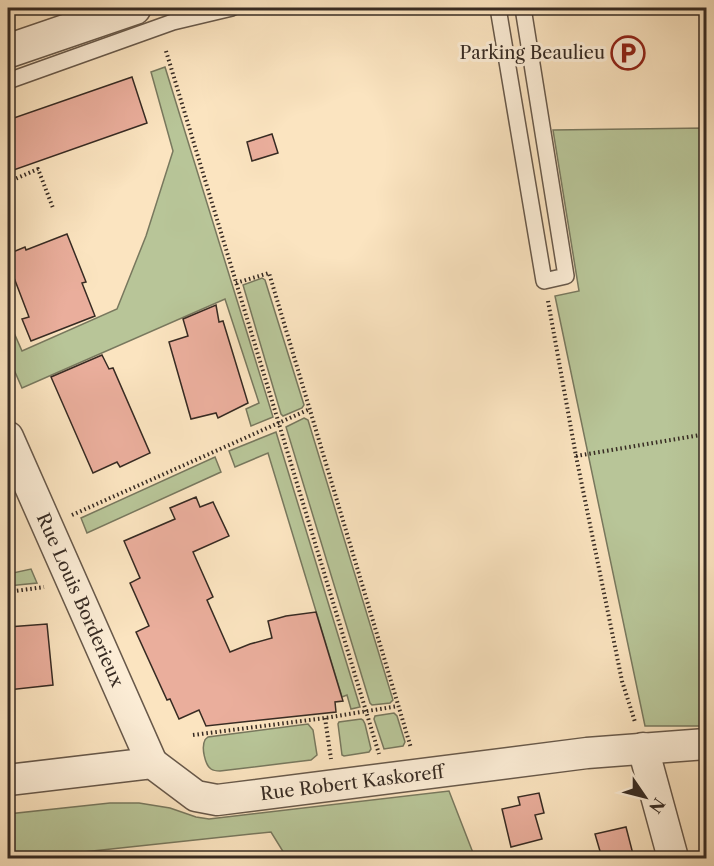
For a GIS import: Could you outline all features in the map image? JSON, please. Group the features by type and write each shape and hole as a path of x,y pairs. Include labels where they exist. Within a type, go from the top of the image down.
{"street":[{"path":"8,29 74,8"},
{"path":"8,51 134,8"},
{"name":"Rue Louis Borderieux","path":"8,438 152,763"},
{"name":"Rue Robert Kaskoreff","path":"152,763 196,796 217,800 576,754 706,744"},
{"path":"643,748 673,858"},
{"path":"8,780 152,763"}],"lane":[{"path":"8,81 173,22 232,8"},
{"path":"498,8 544,281 566,276 523,8"}],"path":[{"path":"166,51 382,762"},
{"path":"8,182 38,169 53,208"},
{"path":"236,284 269,273 414,758"},
{"path":"544,281 576,456 622,681 643,748"},
{"path":"71,515 310,409"},
{"path":"576,456 706,434"},
{"path":"8,592 45,587"},
{"path":"193,735 398,706"},
{"path":"325,718 332,764"}],"green space":[{"path":"165,67 273,417 251,426 246,409 259,403 225,299 22,388 8,356 8,319 22,351 117,309 146,236 173,151 151,72"},
{"path":"706,128 706,726 645,726 555,296 579,291 553,130"},
{"path":"262,278 265,280 304,405 283,416 243,285"},
{"path":"304,418 308,420 393,700 390,703 372,705 370,703 286,427"},
{"path":"276,432 360,707 351,709 347,695 342,697 268,453 235,467 229,451"},
{"path":"215,457 221,472 87,533 81,518"},
{"path":"31,569 37,583 8,586 8,574"},
{"path":"394,713 405,742 403,746 384,749 374,719 375,716"},
{"path":"361,719 365,724 371,749 369,752 344,756 338,724"},
{"path":"308,724 313,730 317,755 311,760 214,771 205,760 203,747 208,737"},
{"path":"449,791 475,858 287,858 271,832 27,858 8,858 8,814 110,803 139,803 170,808 209,819"}],"building":[{"path":"132,77 147,123 8,172 8,120"},
{"path":"272,134 278,153 252,161 247,142"},
{"path":"67,234 86,282 82,283 95,316 31,341 22,319 29,317 8,262 8,254 25,247 26,250"},
{"path":"216,305 219,322 223,321 248,403 218,418 216,413 191,419 169,342 188,336 183,319"},
{"path":"102,355 109,369 113,368 150,453 120,467 117,462 93,473 51,377"},
{"path":"196,497 200,507 213,502 229,536 193,552 213,597 207,600 230,652 272,638 268,621 316,612 343,701 335,702 336,712 206,726 199,710 179,719 170,699 167,700 136,632 149,626 130,583 140,578 124,541 175,519 170,508"},
{"path":"47,624 53,685 8,690 8,627"},
{"path":"539,793 544,813 535,815 542,839 511,847 502,809 520,805 518,797"},
{"path":"626,827 634,858 602,858 595,834"}],"place":[{"name":"Parking Beaulieu","path":"628,53"}]}
